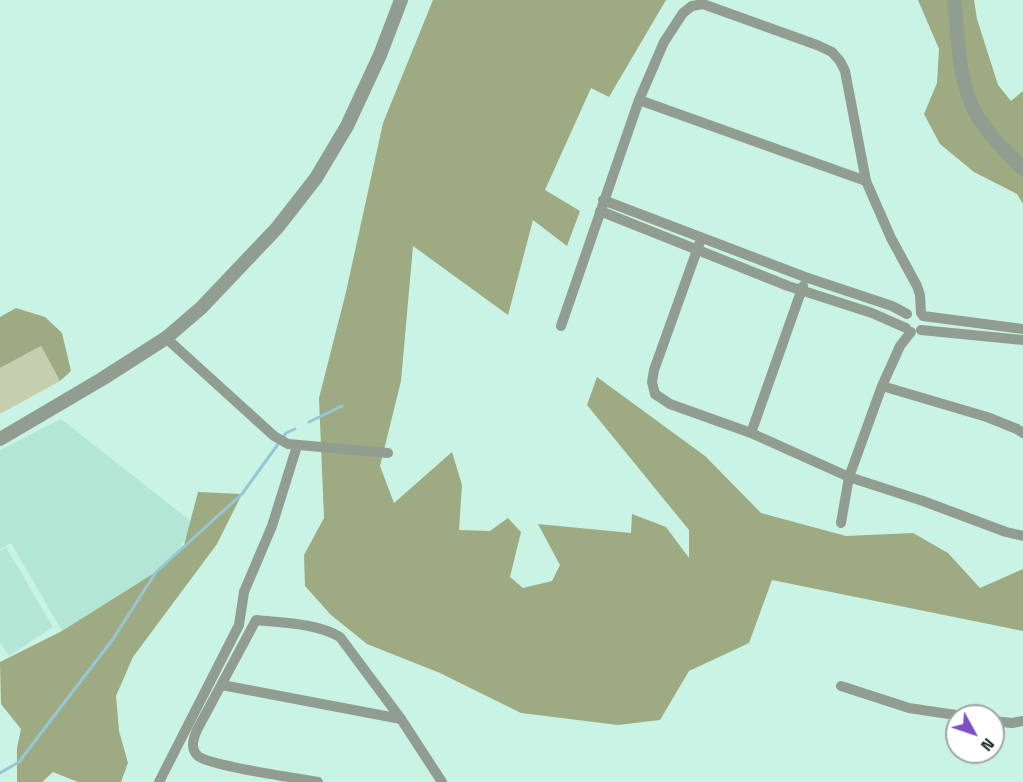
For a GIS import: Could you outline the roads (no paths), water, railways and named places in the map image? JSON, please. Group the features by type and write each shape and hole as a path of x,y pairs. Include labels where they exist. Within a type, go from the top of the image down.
{"street":[{"path":"0,439 166,338 201,308 277,228 316,178 347,126 380,55 401,0"},
{"path":"954,0 961,62 968,96 978,117 1023,169"},
{"path":"561,326 639,100 664,42 683,13 692,6 703,4 715,7 832,52 840,61 848,80 866,181 891,238 917,286 925,323 913,330 900,346 882,386 849,477 841,523"},
{"path":"639,100 866,181"},
{"path":"602,206 699,244 801,290 872,313 913,330 1023,340"},
{"path":"699,244 883,303 907,314"},
{"path":"699,244 654,370 652,389 661,399 752,433 849,477 1023,536"},
{"path":"752,433 805,277"},
{"path":"913,330 904,321 907,314 912,311 1023,328"},
{"path":"166,338 274,436 292,445 388,453"},
{"path":"882,386 987,417 1023,433"},
{"path":"159,782 241,617 244,592 272,526 292,445"},
{"path":"241,617 318,628 340,637 400,719 442,782"},
{"path":"256,620 197,730 193,740 194,752 199,757 216,764 272,778 318,782"},
{"path":"222,685 400,719"},
{"path":"842,686 909,708 945,713"},
{"path":"1005,722 1023,721"}],"waterway":[{"path":"309,422 342,406"},
{"path":"0,773 19,762 113,639 156,572 242,494 286,433 295,429"}]}
